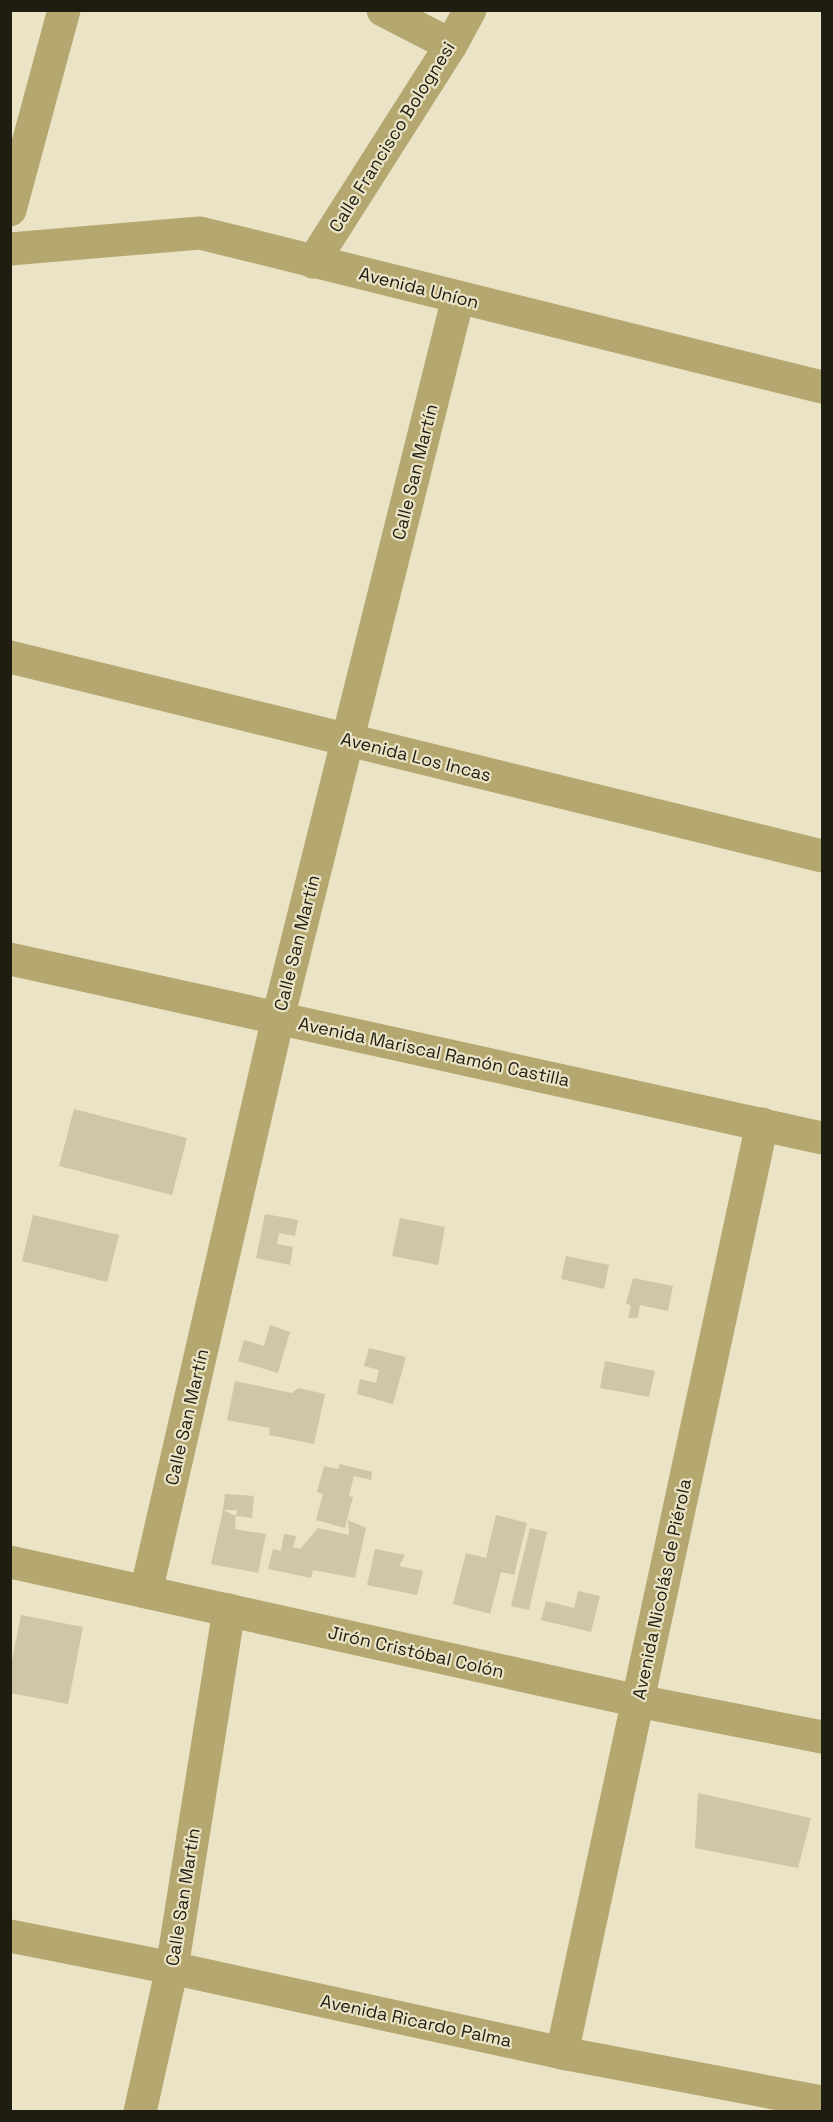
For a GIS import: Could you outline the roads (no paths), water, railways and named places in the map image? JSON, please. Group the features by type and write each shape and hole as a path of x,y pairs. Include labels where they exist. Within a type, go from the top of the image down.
{"street":[{"path":"10,210 64,10"},
{"path":"383,10 451,45"},
{"name":"Calle Francisco Bolognesi","path":"313,262 451,45 470,10"},
{"name":"Avenida Uníon","path":"10,249 200,233 822,387"},
{"name":"Calle San Martín","path":"147,1592 278,1018 458,298"},
{"name":"Avenida Los Incas","path":"10,657 822,856"},
{"name":"Avenida Mariscal Ramón Castilla","path":"10,959 822,1138"},
{"name":"Avenida Nicolás de Piérola","path":"562,2053 762,1124"},
{"name":"Jirón Cristóbal Colón","path":"10,1562 638,1701 822,1737"},
{"name":"Calle San Martín","path":"140,2112 172,1968 229,1610"},
{"name":"Avenida Ricardo Palma","path":"10,1936 172,1968 562,2053 822,2102"}]}
